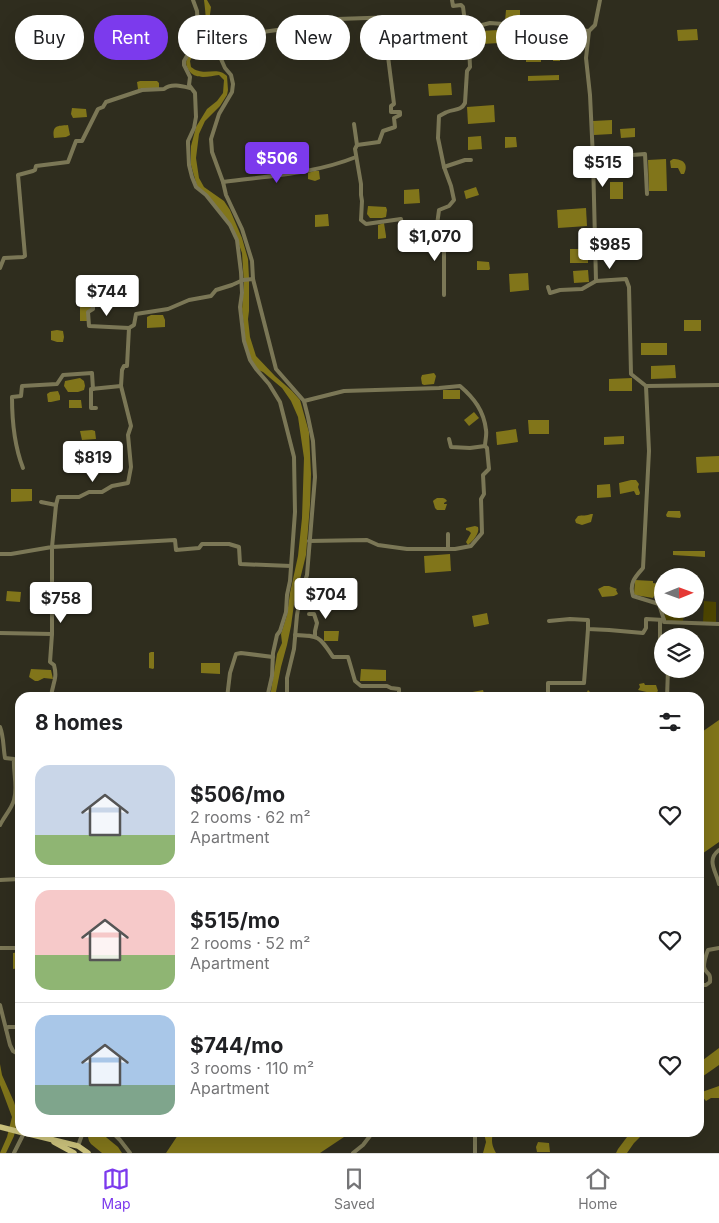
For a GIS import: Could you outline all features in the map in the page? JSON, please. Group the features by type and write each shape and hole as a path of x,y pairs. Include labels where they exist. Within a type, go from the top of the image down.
{"main road":[{"path":"43,1137 78,1146 88,1153"},
{"path":"47,1138 74,1153"}],"street":[{"path":"194,0 197,15"},
{"path":"452,0 454,6 461,5 463,15"},
{"path":"596,281 593,158 586,58 589,31 595,25 600,0"},
{"path":"266,32 293,26 314,25 337,19 360,18"},
{"path":"486,24 589,31"},
{"path":"185,60 186,69 190,77 190,88"},
{"path":"221,60 233,84 232,92 219,114 211,139 212,152 226,195 242,229 252,261 251,279 276,368 304,401 310,425 314,458 307,575 301,593 294,649 287,678 287,692"},
{"path":"357,145 379,142 383,131 395,127 394,118 400,115 400,112 391,112 391,106 394,104 388,60"},
{"path":"444,295 444,242 437,225 439,210 449,206 454,200 452,186 444,167 438,138 440,116 446,112 460,109 465,103 470,60"},
{"path":"0,268 4,258 25,256 18,175 33,171 36,166 68,162 76,141 82,141 98,109 103,107 106,102 142,90 164,89 176,85 194,90 196,112 194,128 188,141 188,165 196,187 206,195 230,224 237,240 242,281 240,307 244,340 250,360 270,384 280,402 294,457 295,512 290,581 285,605 286,612 277,635 268,692"},
{"path":"354,124 357,145 355,149 361,184 361,220 366,224 401,219 403,235 437,225"},
{"path":"593,158 645,154 648,194"},
{"path":"223,182 295,173 341,163 356,157"},
{"path":"444,167 465,160 471,160"},
{"path":"101,298 93,301 93,309 88,312 89,326 129,328 134,325 136,314 168,309 189,300 211,296 216,290 251,279"},
{"path":"548,286 550,293 560,290 582,289 596,281 626,279 629,287 631,374 646,386 719,386"},
{"path":"52,692 52,686 56,680 54,665 50,662 52,634 52,547 56,505 58,498 79,497 89,492 102,492 112,486 128,483 131,466 128,435 131,426 121,386 122,370 124,366 127,366 129,328"},
{"path":"23,468 15,442 12,417 12,397 21,396 22,386 57,384 63,375 92,373 91,408 96,408"},
{"path":"93,389 121,386"},
{"path":"304,401 344,391 460,386 480,408 487,431 485,446 487,448 489,469 483,474 484,494 481,499 482,533 471,546 448,550 406,549 378,545 367,540 309,541"},
{"path":"646,386 649,452 643,568 632,581 631,590 633,596 659,604 661,628"},
{"path":"449,439 451,447 470,448 485,446"},
{"path":"41,502 56,505"},
{"path":"448,534 448,550"},
{"path":"0,554 52,547 175,540 176,550 199,548 202,544 229,544 238,547 240,564 291,566"},
{"path":"309,614 314,614 317,623 315,636"},
{"path":"588,629 644,633 646,619 662,620 664,622 719,624"},
{"path":"548,692 548,683 584,683 588,629 588,620 549,621"},
{"path":"0,633 52,634"},
{"path":"295,635 315,636 324,644 333,657 348,657 355,681 361,686 387,686 399,689 399,692"},
{"path":"228,692 230,673 236,654 273,657"},
{"path":"667,692 668,678"},
{"path":"0,727 6,758 14,759 15,778"},
{"path":"0,825 15,799"},
{"path":"719,850 714,854 712,861 719,884"},
{"path":"0,880 15,879"},
{"path":"0,948 15,948"},
{"path":"704,985 710,982 710,976 704,967 708,950 719,948"},
{"path":"0,1005 7,1037 15,1051"},
{"path":"6,1029 8,1027 15,1027"},
{"path":"14,1153 19,1137"},
{"path":"78,1146 81,1137"},
{"path":"117,1137 130,1153"},
{"path":"353,1153 369,1137"},
{"path":"475,1137 475,1153"}],"shaded area":[{"path":"204,0 207,0 211,7 210,15 206,15"},
{"path":"506,10 520,10 520,15 506,15"},
{"path":"697,29 698,40 678,41 677,30"},
{"path":"496,30 496,43 486,44 486,31"},
{"path":"190,60 191,67 201,72 214,71 227,76 227,95 220,106 205,121 199,134 196,158 199,178 204,187 224,201 242,238 248,259 248,319 250,337 256,356 300,400 309,432 311,474 306,555 276,692 271,692 298,556 302,518 304,458 298,417 291,401 282,388 263,372 256,369 248,352 242,309 244,284 242,253 233,228 197,186 191,165 191,146 196,127 207,109 223,93 224,80 219,75 196,76 190,72 186,61"},
{"path":"526,60 541,60 541,62 526,62"},
{"path":"559,75 559,80 528,81 528,76"},
{"path":"157,81 159,88 138,89 137,82"},
{"path":"451,83 452,95 429,96 428,84"},
{"path":"494,105 495,122 468,124 467,107"},
{"path":"72,108 86,109 87,117 73,118 71,114"},
{"path":"612,120 612,134 594,135 593,121"},
{"path":"68,125 70,135 54,138 56,127"},
{"path":"635,128 635,137 621,138 620,129"},
{"path":"481,136 482,149 468,150 468,137"},
{"path":"505,137 516,137 517,147 505,148"},
{"path":"280,143 292,144 293,151 285,153 280,150"},
{"path":"588,153 588,168 577,168 577,154"},
{"path":"666,159 667,191 649,191 648,160"},
{"path":"673,159 684,163 686,167 684,174 681,174 678,168 671,168 670,161"},
{"path":"622,161 623,177 599,178 598,163"},
{"path":"319,171 320,179 315,181 308,179 308,173"},
{"path":"610,182 623,182 623,199 610,199"},
{"path":"476,187 479,195 466,199 464,191"},
{"path":"419,189 420,203 404,204 404,190"},
{"path":"368,206 386,207 386,217 370,218 367,214"},
{"path":"586,208 587,226 558,228 557,210"},
{"path":"328,214 329,226 315,227 315,215"},
{"path":"384,223 386,238 378,239 378,225"},
{"path":"426,230 428,240 415,244 413,233"},
{"path":"570,249 588,249 588,263 570,263"},
{"path":"477,261 489,262 490,269 477,270"},
{"path":"588,270 589,282 574,283 573,271"},
{"path":"528,273 529,290 510,292 509,274"},
{"path":"82,301 91,302 87,321 80,321 80,303"},
{"path":"163,315 165,327 147,328 147,317"},
{"path":"684,320 701,320 701,331 684,331"},
{"path":"51,331 63,331 63,342 51,340"},
{"path":"641,343 667,343 667,355 641,355"},
{"path":"675,365 676,378 651,379 651,366"},
{"path":"434,373 436,376 434,384 422,384 422,375"},
{"path":"80,378 84,381 84,390 68,392 64,386 65,381"},
{"path":"632,378 632,391 609,391 609,379"},
{"path":"443,390 460,390 460,399 443,399"},
{"path":"58,391 60,400 48,402 47,394"},
{"path":"69,400 81,400 82,408 69,408"},
{"path":"474,412 479,418 469,426 464,420"},
{"path":"528,420 549,420 549,434 529,434"},
{"path":"516,429 518,442 497,445 496,432"},
{"path":"80,431 95,431 96,439 82,440"},
{"path":"624,436 624,444 604,445 604,437"},
{"path":"719,456 719,472 697,473 696,457"},
{"path":"636,480 639,484 639,495 636,495 634,491 620,494 619,483"},
{"path":"610,484 611,497 597,498 597,485"},
{"path":"11,489 32,489 32,501 11,502"},
{"path":"437,498 443,498 447,501 444,503 447,504 445,510 437,510 435,508 433,501"},
{"path":"668,511 680,511 681,516 680,518 667,517"},
{"path":"593,514 591,522 582,525 576,523 575,520 578,516"},
{"path":"478,527 478,532 468,545 466,542 471,533 466,528"},
{"path":"673,551 705,551 705,557 673,555"},
{"path":"450,554 451,571 425,573 424,556"},
{"path":"635,580 653,581 653,598 634,594"},
{"path":"604,586 617,589 618,594 602,597 598,589"},
{"path":"7,591 21,592 20,602 6,601"},
{"path":"704,601 716,602 716,622 703,622"},
{"path":"487,613 489,624 474,627 472,616"},
{"path":"665,618 683,618 683,622 665,620"},
{"path":"324,631 339,631 338,641 324,641"},
{"path":"154,652 153,669 149,668 149,653"},
{"path":"201,663 220,663 220,674 201,673"},
{"path":"31,669 51,670 53,679 44,678 35,681 29,677"},
{"path":"361,669 386,670 386,681 360,681"},
{"path":"639,684 656,685 658,691 646,692 638,690"},
{"path":"719,720 719,842 704,852 704,730"},
{"path":"13,953 15,953 15,969 13,969"},
{"path":"719,1048 719,1065 704,1076 704,1059"},
{"path":"0,1064 2,1075 15,1105 15,1131 6,1153 0,1153 7,1137 12,1117 0,1085"},
{"path":"719,1086 719,1098 711,1098 706,1101 704,1091"},
{"path":"88,1137 106,1137 122,1153 102,1153 89,1141"},
{"path":"177,1137 344,1137 320,1153 166,1153"},
{"path":"485,1137 492,1137 492,1143 496,1153 483,1153 486,1142"},
{"path":"627,1137 640,1137 627,1153 616,1153"},
{"path":"538,1142 549,1143 550,1152 537,1152"}]}
